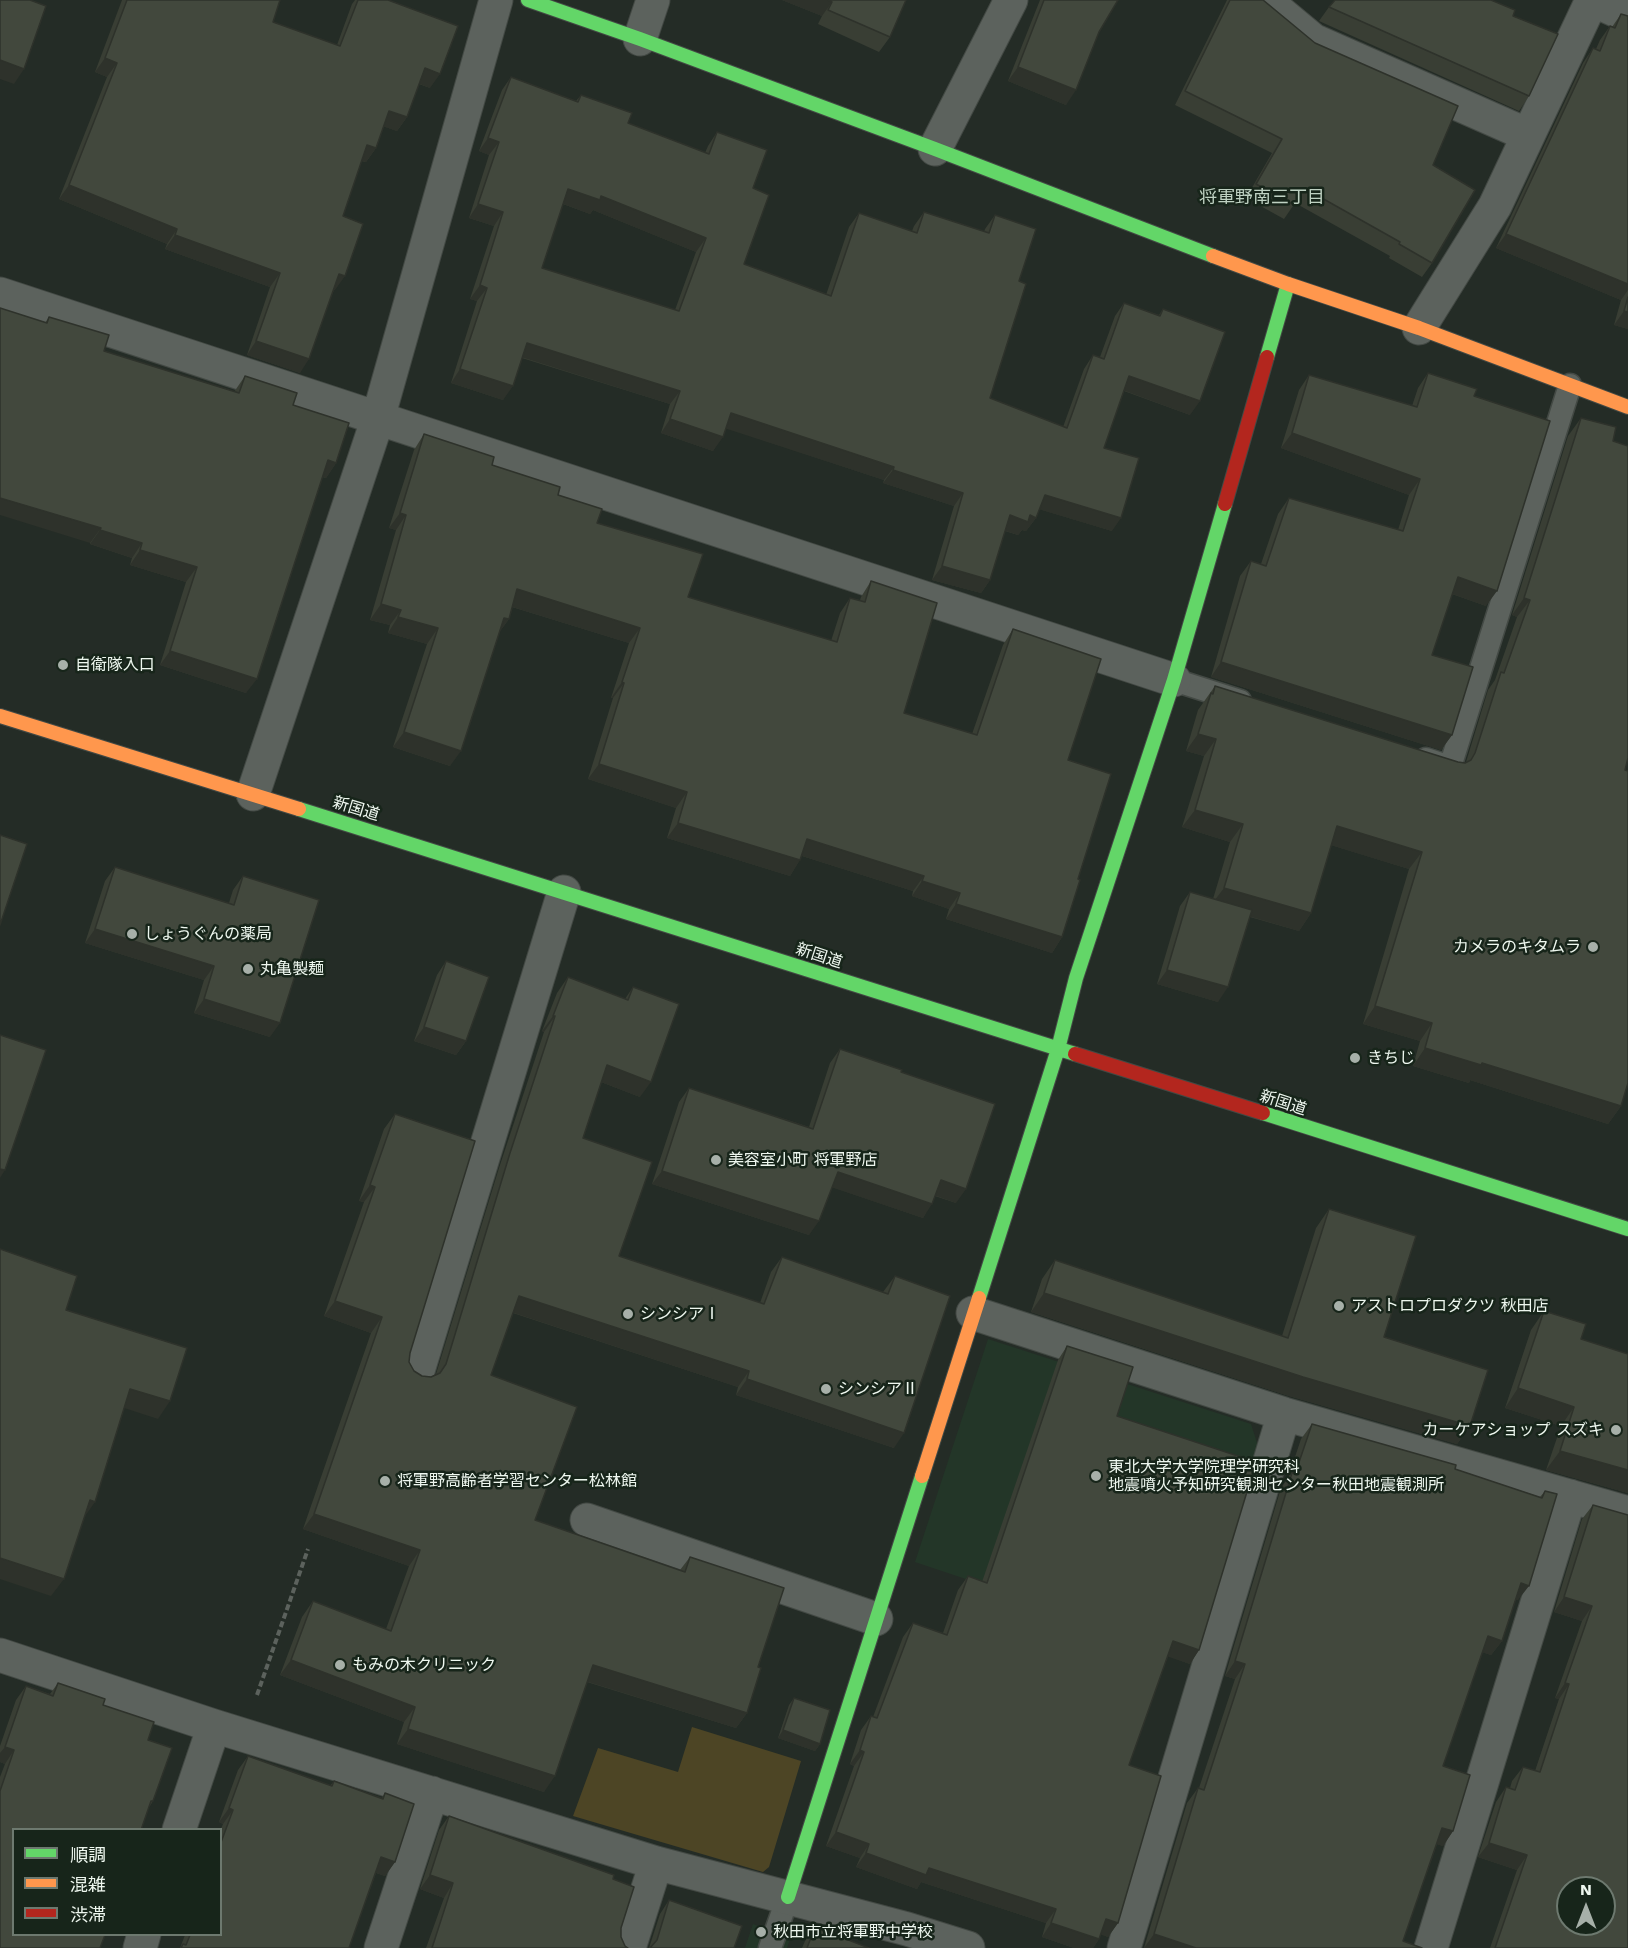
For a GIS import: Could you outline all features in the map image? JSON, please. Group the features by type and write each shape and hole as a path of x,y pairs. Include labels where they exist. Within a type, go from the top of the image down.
{"street":[{"path":"253,794 378,417 496,0"},
{"path":"528,0 640,39 935,149 1287,284 1419,328 1628,407"},
{"path":"640,39 653,0"},
{"path":"935,149 1011,0"},
{"path":"1265,0 1313,40 1528,135"},
{"path":"1419,328 1495,206 1593,0 1628,16"},
{"path":"788,1897 1058,1049 1076,978 1174,680 1287,284"},
{"path":"0,294 1174,680"},
{"name":"新国道","path":"0,716 1628,1229"},
{"path":"417,1374 564,892"},
{"path":"973,1313 1284,1414 1628,1513"},
{"path":"1124,1948 1284,1414"},
{"path":"1431,1948 1570,1496"},
{"path":"587,1520 876,1618"},
{"path":"0,1655 228,1730 656,1863 907,1929 968,1948"},
{"path":"180,1828 228,1730"},
{"path":"381,1948 432,1793"},
{"path":"629,1948 656,1863"}],"lane":[{"path":"1406,753 1450,766 1570,385"},
{"path":"1174,680 1262,708"},
{"path":"770,1948 788,1897"}],"path":[{"path":"228,1730 308,1549"}],"shaded area":[{"name":"東北大学大学院理学研究科 地震噴火予知研究観測センター秋田地震観測所","path":"988,1339 1251,1424 1258,1446 1224,1549 1059,1610 915,1562"},
{"path":"692,1727 801,1761 769,1867 763,1872 573,1816 598,1748 678,1772"},
{"name":"秋田市立将軍野中学校","path":"753,1924 790,1939 787,1948 745,1948"}],"building":[{"path":"0,0 30,0 46,6 24,69 0,60"},
{"path":"127,0 280,0 273,22 340,46 358,0 388,0 458,26 440,74 425,68 407,117 389,111 376,148 367,145 343,216 363,224 345,276 339,274 309,359 256,341 280,273 175,235 177,229 69,185 117,63 105,58"},
{"path":"828,0 906,0 890,37 828,10 832,2"},
{"path":"1044,0 1118,0 1099,32 1076,90 1018,67"},
{"path":"1230,0 1263,0 1315,43 1458,106 1433,165 1475,190 1432,263 1399,244 1400,242 1304,188 1294,205 1256,184 1282,139 1185,91"},
{"path":"1335,0 1491,0 1515,10 1513,16 1558,34 1529,96 1329,7"},
{"path":"1621,14 1628,16 1628,284 1506,234 1593,48 1600,51 1610,26 1615,28"},
{"path":"511,77 578,102 581,95 632,113 628,123 709,154 717,132 767,150 753,188 769,195 744,264 831,296 859,213 917,233 924,212 989,233 995,215 1036,229 1019,281 1026,284 990,398 1067,428 1093,355 1104,359 1124,303 1160,316 1163,309 1225,332 1200,401 1129,376 1104,448 1139,458 1121,518 1045,495 1036,518 1030,515 1028,522 1010,515 990,580 942,566 963,493 893,470 894,467 731,413 723,437 670,419 680,391 527,343 513,386 460,369 487,288 480,285 503,212 478,204 499,142 488,138","holes":["568,189 600,200 601,196 706,238 679,311 542,268"]},
{"path":"1628,297 1628,312 1624,311"},
{"path":"0,308 47,323 49,317 109,335 104,351 239,393 245,376 297,393 293,405 349,423 336,463 328,460 257,679 170,651 197,567 140,550 142,543 100,530 101,528 0,498"},
{"path":"1428,373 1477,389 1474,396 1550,421 1497,591 1458,577 1432,655 1473,667 1452,735 1221,662 1251,561 1266,566 1289,498 1403,531 1420,479 1292,433 1309,375 1417,407"},
{"path":"1581,418 1616,427 1613,441 1628,446 1628,758 1625,770 1628,771 1628,1083 1621,1106 1425,1048 1432,1023 1375,1006 1422,852 1337,826 1311,913 1224,888 1243,824 1195,810 1216,739 1198,734 1215,686 1458,762 1465,763 1471,760 1501,672 1504,673 1530,600 1524,598"},
{"path":"424,434 494,457 492,465 560,487 558,495 602,509 597,523 703,554 688,597 837,642 850,598 865,602 871,581 937,603 904,713 977,735 1013,629 1101,659 1068,760 1111,774 1062,937 956,904 960,893 922,881 924,876 807,839 800,860 678,823 687,792 599,764 640,628 517,589 509,619 504,618 461,751 404,732 438,628 398,617 401,610 381,604 406,515 400,513"},
{"path":"0,835 27,844 0,925"},
{"path":"115,867 234,905 243,876 319,900 280,1023 204,999 214,966 95,929"},
{"path":"1190,892 1252,910 1228,987 1167,970"},
{"path":"446,961 489,977 466,1041 424,1027"},
{"path":"568,977 628,1000 633,987 679,1004 651,1082 607,1065 583,1138 652,1162 619,1256 764,1304 782,1257 888,1294 895,1276 950,1296 904,1433 747,1379 749,1371 519,1296 491,1375 577,1407 535,1520 685,1572 690,1557 784,1588 758,1667 761,1668 747,1713 593,1665 555,1776 408,1729 415,1707 291,1660 313,1601 391,1631 420,1550 314,1514 382,1317 335,1301 375,1187 370,1185 395,1114 475,1141 410,1353 409,1362 414,1371 422,1376 431,1377 440,1373 446,1364 510,1153 555,1016 553,1016"},
{"path":"0,1035 46,1050 5,1170 0,1169"},
{"path":"840,1049 995,1104 966,1189 941,1180 932,1204 838,1172 819,1221 662,1171 689,1088 813,1129"},
{"path":"1329,1209 1416,1236 1384,1337 1488,1370 1470,1426 1303,1377 1044,1293 1055,1260 1288,1338"},
{"path":"0,1249 77,1276 66,1310 187,1348 170,1401 130,1389 95,1502 90,1500 64,1579 0,1558"},
{"path":"1544,1311 1586,1324 1581,1339 1628,1354 1628,1470 1560,1451 1574,1407 1518,1388"},
{"path":"1067,1346 1133,1367 1117,1416 1256,1462 1199,1650 1173,1641 1129,1765 1161,1776 1118,1923 1106,1919 1099,1939 1051,1923 1056,1909 929,1868 926,1875 866,1853 869,1844 836,1832 864,1752 860,1750 871,1716 877,1718 913,1623 947,1635 968,1576 987,1583"},
{"path":"1312,1424 1456,1465 1455,1469 1542,1498 1545,1491 1557,1494 1529,1586 1521,1583 1502,1641 1488,1636 1443,1766 1470,1775 1453,1831 1442,1828 1403,1941 1422,1948 1196,1948 1154,1934 1198,1788 1204,1790 1245,1664 1235,1661 1292,1473 1295,1474"},
{"path":"1593,1505 1628,1515 1628,1948 1495,1948 1527,1855 1489,1843 1506,1787 1515,1790 1523,1767 1540,1772 1569,1684 1565,1683 1592,1606 1564,1597"},
{"path":"58,1683 105,1699 103,1705 154,1722 148,1740 172,1748 142,1828 12,1828 12,1936 105,1936 100,1948 0,1948 0,1791 14,1750 5,1747 26,1686 53,1696"},
{"path":"794,1698 830,1710 820,1744 783,1730"},
{"path":"248,1756 332,1786 334,1781 383,1799 385,1793 414,1804 395,1862 381,1857 349,1948 181,1948 183,1944 186,1945 190,1936 222,1936 222,1840 233,1810 229,1808"},
{"path":"449,1816 614,1875 613,1879 634,1887 621,1928 621,1937 628,1948 432,1948 453,1883 430,1875"},
{"path":"669,1900 742,1926 734,1948 650,1948 657,1940"},
{"path":"815,1927 869,1948 807,1948"}],"traffic: fast":[{"path":"528,0 640,39 935,149 1213,256"},
{"path":"1267,357 1288,284"},
{"path":"979,1298 1058,1049 1076,978 1174,680 1225,504"},
{"path":"299,809 1075,1054"},
{"path":"1263,1113 1628,1229"},
{"path":"788,1897 922,1476"}],"traffic: slow":[{"path":"1213,256 1419,328 1628,407"},
{"path":"0,716 299,809"},
{"path":"922,1476 979,1298"}],"traffic: jam":[{"path":"1225,504 1267,357"},
{"path":"1075,1054 1263,1113"}],"place":[{"name":"自衛隊入口","path":"63,665"},
{"name":"しょうぐんの薬局","path":"132,934"},
{"name":"カメラのキタムラ","path":"1593,947"},
{"name":"丸亀製麺","path":"248,969"},
{"name":"きちじ","path":"1355,1058"},
{"name":"美容室小町 将軍野店","path":"716,1160"},
{"name":"アストロプロダクツ 秋田店","path":"1339,1306"},
{"name":"シンシアⅠ","path":"628,1314"},
{"name":"シンシアⅡ","path":"826,1389"},
{"name":"カーケアショップ スズキ","path":"1616,1430"},
{"name":"東北大学大学院理学研究科 地震噴火予知研究観測センター秋田地震観測所","path":"1096,1476"},
{"name":"将軍野高齢者学習センター松林館","path":"385,1481"},
{"name":"もみの木クリニック","path":"340,1665"},
{"name":"秋田市立将軍野中学校","path":"761,1932"}],"district":[{"name":"将軍野南三丁目","path":"1262,198"}]}
